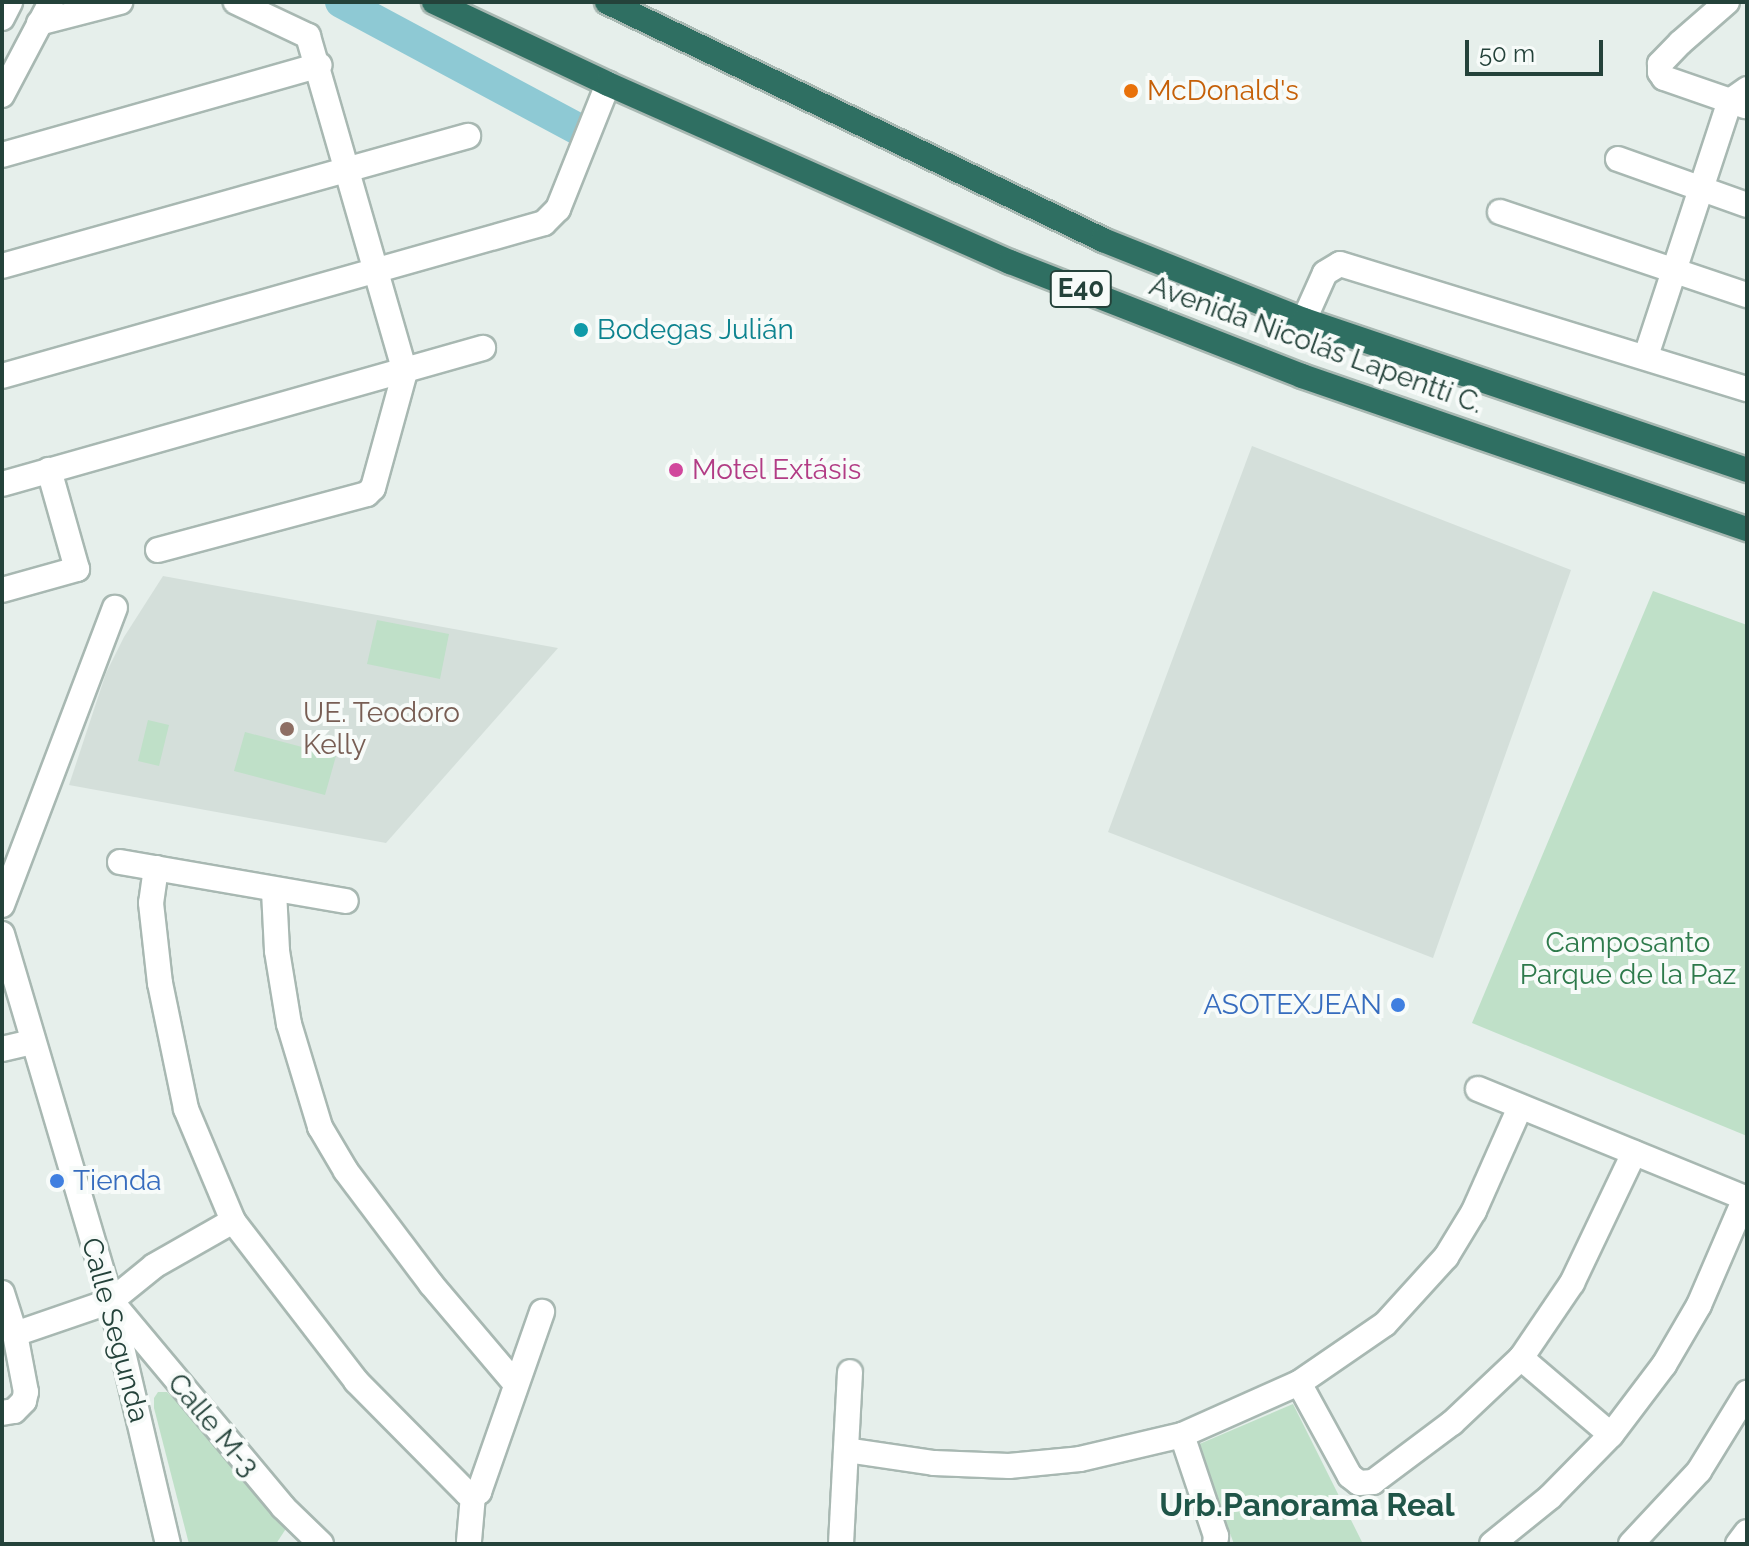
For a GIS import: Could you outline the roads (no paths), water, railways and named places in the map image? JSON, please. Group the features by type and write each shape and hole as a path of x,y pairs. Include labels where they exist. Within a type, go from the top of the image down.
{"highway":[{"name":"Avenida Nicolás Lapentti C.","path":"434,2 608,84 1010,262 1302,376 1747,529"},
{"name":"Avenida Nicolás Lapentti C.","path":"607,2 1103,240 1304,320 1747,470"}],"street":[{"path":"2,18 10,2"},
{"path":"2,95 45,12 120,2"},
{"path":"158,550 367,494 373,488 405,372 319,65 308,36 236,2"},
{"path":"1646,356 1701,190 1741,99 1664,78 1660,64 1727,2"},
{"path":"2,155 319,65"},
{"path":"2,376 544,223 558,209 608,84"},
{"path":"2,266 468,136"},
{"path":"1618,159 1747,205"},
{"path":"1500,212 1747,295"},
{"path":"1304,320 1325,273 1340,264 1747,389"},
{"path":"2,484 483,348"},
{"path":"2,590 77,569 49,470"},
{"path":"2,905 115,608"},
{"path":"120,862 346,901"},
{"path":"156,868 151,903 160,983 186,1109 233,1221 356,1381 467,1493 473,1495 479,1492 542,1312"},
{"path":"274,891 277,951 289,1024 320,1127 346,1171 431,1284 515,1383"},
{"name":"Calle Segunda","path":"2,934 111,1301 168,1544"},
{"path":"2,1049 33,1042"},
{"path":"1478,1089 1746,1199 1699,1305 1664,1365 1611,1435 1550,1497 1492,1544"},
{"path":"846,1450 934,1463 1009,1466 1080,1459 1182,1435 1299,1383 1385,1324 1446,1257 1474,1211 1520,1107"},
{"path":"1299,1383 1350,1476 1359,1483 1373,1482 1452,1423 1521,1358 1572,1283 1634,1153"},
{"path":"15,1334 111,1301 154,1266 233,1221"},
{"path":"2,1293 15,1334 26,1392 24,1401 14,1411 2,1413"},
{"name":"Calle M-3","path":"111,1301 311,1541"},
{"path":"1521,1358 1611,1435"},
{"path":"841,1544 850,1372"},
{"path":"1631,1544 1699,1471 1747,1393"},
{"path":"1182,1435 1216,1536 1215,1544"},
{"path":"469,1541 473,1495"},
{"path":"1738,1544 1747,1532"}],"waterway":[{"path":"341,2 578,129"}],"place":[{"name":"McDonald's","path":"1131,91"},
{"name":"Bodegas Julián","path":"581,330"},
{"name":"Motel Extásis","path":"676,470"},
{"name":"UE. Teodoro Kelly","path":"287,729"},
{"name":"ASOTEXJEAN","path":"1398,1005"},
{"name":"Tienda","path":"57,1181"}],"district":[{"name":"Urb.Panorama Real","path":"1307,1505"}],"park label":[{"name":"Camposanto Parque de la Paz","path":"1628,959"}]}
